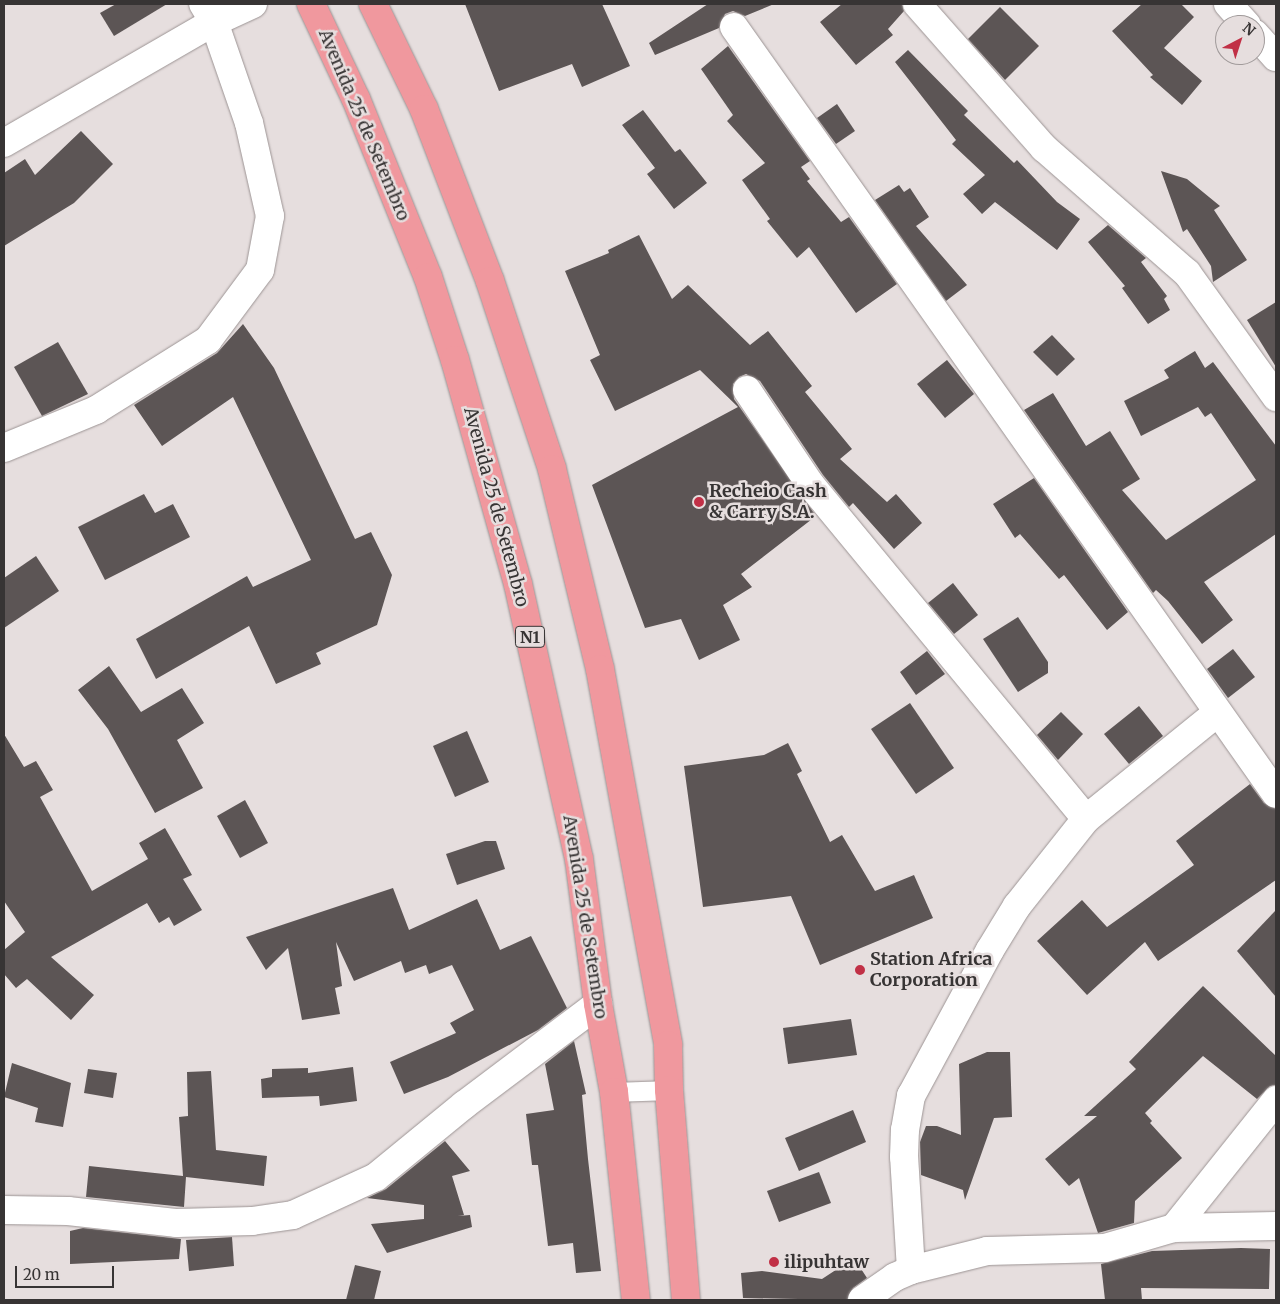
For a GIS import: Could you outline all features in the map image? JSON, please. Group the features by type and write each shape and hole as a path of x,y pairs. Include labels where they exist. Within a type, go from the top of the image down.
{"highway":[{"name":"Avenida 25 de Setembro","path":"311,4 364,117 428,277 456,360 518,584 579,859 598,1004 614,1092 636,1300"},
{"path":"373,4 424,109 486,272 552,469 600,669 668,1045 668,1090 686,1300"}],"street":[{"path":"4,143 208,13 253,4"},
{"path":"918,4 1044,148 1187,273 1276,397"},
{"path":"1228,4 1238,15"},
{"path":"4,448 96,410 208,340 260,270 270,216 248,123 208,13"},
{"path":"734,27 1276,794"},
{"path":"1265,45 1276,57"},
{"path":"747,390 810,484 924,626 1086,818"},
{"path":"911,1270 904,1130 912,1096 1013,913 1086,818 1217,713"},
{"path":"4,1210 68,1211 177,1223 252,1221 293,1215 376,1177 464,1105 598,1004"},
{"path":"1174,1228 1276,1100"},
{"path":"862,1300 894,1277 911,1270 987,1251 1104,1248 1174,1228 1276,1226"}],"lane":[{"path":"614,1092 668,1090"}],"building":[{"path":"116,4 167,4 114,36 100,13"},
{"path":"465,4 602,4 630,66 582,87 572,64 499,91"},
{"path":"708,4 774,4 745,16 733,11 725,14 719,28 655,55 649,43"},
{"path":"842,4 902,4 904,11 888,29 893,35 856,65 820,22"},
{"path":"1142,4 1181,4 1194,17 1164,48 1202,81 1182,105 1150,77 1153,75 1112,31"},
{"path":"1000,7 1039,46 1005,80 968,39"},
{"path":"728,46 810,161 801,167 810,179 807,181 841,222 849,217 897,284 856,313 809,247 797,258 767,221 770,219 742,180 765,163 727,121 733,115 701,69"},
{"path":"908,50 968,111 964,115 1014,163 1017,160 1057,202 1080,219 1057,250 995,202 982,214 963,194 985,175 952,144 956,140 895,62"},
{"path":"837,104 855,131 836,144 817,118"},
{"path":"643,110 675,152 680,149 707,183 674,209 647,174 655,168 622,125"},
{"path":"81,131 113,164 74,203 4,246 4,173 25,159 35,175"},
{"path":"1161,171 1187,179 1220,206 1214,210 1247,260 1213,282 1211,266 1187,229 1183,232"},
{"path":"899,185 904,192 910,188 929,217 916,226 967,285 946,301 875,200"},
{"path":"1108,225 1146,258 1141,262 1167,296 1164,299 1170,310 1148,324 1122,288 1125,286 1088,242"},
{"path":"639,235 672,299 688,285 750,345 768,331 812,386 805,392 852,449 840,459 887,502 896,494 922,523 894,549 853,503 849,507 823,475 760,381 746,374 739,377 733,384 734,399 816,516 741,574 752,587 723,605 740,640 699,660 681,619 645,628 592,485 738,407 700,370 615,411 590,360 600,355 565,271 609,253 608,250"},
{"path":"1276,302 1276,367 1247,320"},
{"path":"243,324 274,368 355,539 371,532 392,575 377,625 316,653 321,664 276,684 249,626 156,679 136,639 247,576 253,587 311,560 233,397 162,446 134,405 217,353"},
{"path":"1052,335 1075,359 1057,376 1033,352"},
{"path":"58,342 88,394 42,416 14,367"},
{"path":"1195,351 1205,368 1213,362 1276,446 1276,534 1204,582 1233,620 1202,644 1168,601 1156,590 1153,593 1024,410 1053,393 1086,446 1110,431 1140,479 1122,490 1166,540 1256,480 1211,413 1205,417 1198,407 1141,436 1124,401 1169,378 1164,370"},
{"path":"947,360 974,394 945,418 917,384"},
{"path":"1034,478 1128,612 1107,630 1064,575 1059,579 1020,534 1015,538 993,504"},
{"path":"144,494 155,513 173,504 190,537 105,580 78,527"},
{"path":"36,556 59,591 4,628 4,578"},
{"path":"953,583 978,615 954,634 928,603"},
{"path":"1018,617 1048,662 1048,673 1018,692 983,639"},
{"path":"1233,649 1255,677 1228,698 1207,669"},
{"path":"927,651 945,674 916,695 900,672"},
{"path":"109,666 141,712 182,688 204,723 177,740 203,788 155,813 108,729 78,690"},
{"path":"910,703 954,768 916,794 871,729"},
{"path":"1139,706 1163,736 1129,764 1104,734"},
{"path":"1061,712 1083,734 1058,760 1037,735"},
{"path":"467,731 489,782 455,797 433,746"},
{"path":"4,734 24,767 36,761 53,790 40,797 92,891 148,859 139,843 165,828 192,875 183,879 202,910 174,926 169,917 159,923 147,903 51,957 94,995 71,1020 27,979 16,988 4,974 4,950 25,932 4,901"},
{"path":"788,743 802,771 797,774 830,842 842,835 875,891 914,875 933,918 820,965 791,896 703,907 684,766 764,755"},
{"path":"1250,784 1264,803 1276,809 1276,880 1158,961 1145,942 1087,995 1037,941 1082,900 1107,927 1194,865 1176,841"},
{"path":"245,800 268,843 240,858 217,816"},
{"path":"485,841 496,841 505,869 457,885 446,854"},
{"path":"393,888 409,930 477,899 500,950 531,936 567,1008 538,1030 448,1077 404,1094 390,1062 456,1033 450,1023 474,1010 452,965 429,974 426,965 405,973 401,961 354,981 336,942 342,986 335,988 340,1014 302,1020 288,948 266,970 246,937"},
{"path":"1276,910 1276,997 1237,951"},
{"path":"1203,986 1276,1056 1276,1085 1270,1086 1257,1099 1203,1056 1145,1113 1152,1121 1150,1123 1182,1158 1135,1201 1134,1223 1098,1233 1079,1178 1069,1186 1045,1159 1097,1116 1084,1116 1136,1069 1129,1062"},
{"path":"851,1019 857,1055 788,1064 783,1028"},
{"path":"574,1041 586,1094 582,1095 601,1271 576,1273 573,1243 548,1246 538,1165 532,1165 526,1114 554,1110 545,1064"},
{"path":"987,1052 1010,1052 1012,1117 994,1118 965,1200 963,1190 921,1175 920,1142 926,1126 937,1126 961,1135 959,1064"},
{"path":"12,1063 71,1083 63,1127 35,1122 38,1108 4,1097"},
{"path":"353,1067 357,1101 320,1106 319,1096 262,1098 261,1079 272,1077 272,1069 308,1068 308,1073"},
{"path":"88,1069 117,1073 113,1098 84,1093"},
{"path":"211,1071 216,1150 267,1156 264,1186 186,1177 184,1207 86,1197 89,1166 183,1176 179,1117 188,1116 187,1072"},
{"path":"853,1110 866,1142 799,1171 785,1138"},
{"path":"445,1141 470,1171 452,1176 464,1215 458,1216 470,1215 472,1227 387,1253 371,1224 424,1219 424,1205 367,1198 386,1189"},
{"path":"819,1172 831,1203 779,1222 767,1191"},
{"path":"83,1228 181,1239 179,1259 70,1264 70,1231"},
{"path":"232,1237 234,1266 189,1271 186,1240"},
{"path":"1270,1249 1269,1289 1141,1288 1142,1300 1105,1300 1101,1264 1152,1251"},
{"path":"854,1258 867,1278 853,1288 847,1300 743,1298 741,1273 762,1271 822,1279"},
{"path":"355,1265 381,1271 374,1300 346,1300"}],"place":[{"name":"Recheio Cash & Carry S.A.","path":"699,502"},
{"name":"Station Africa Corporation","path":"860,970"},
{"name":"ilipuhtaw","path":"774,1262"}]}
